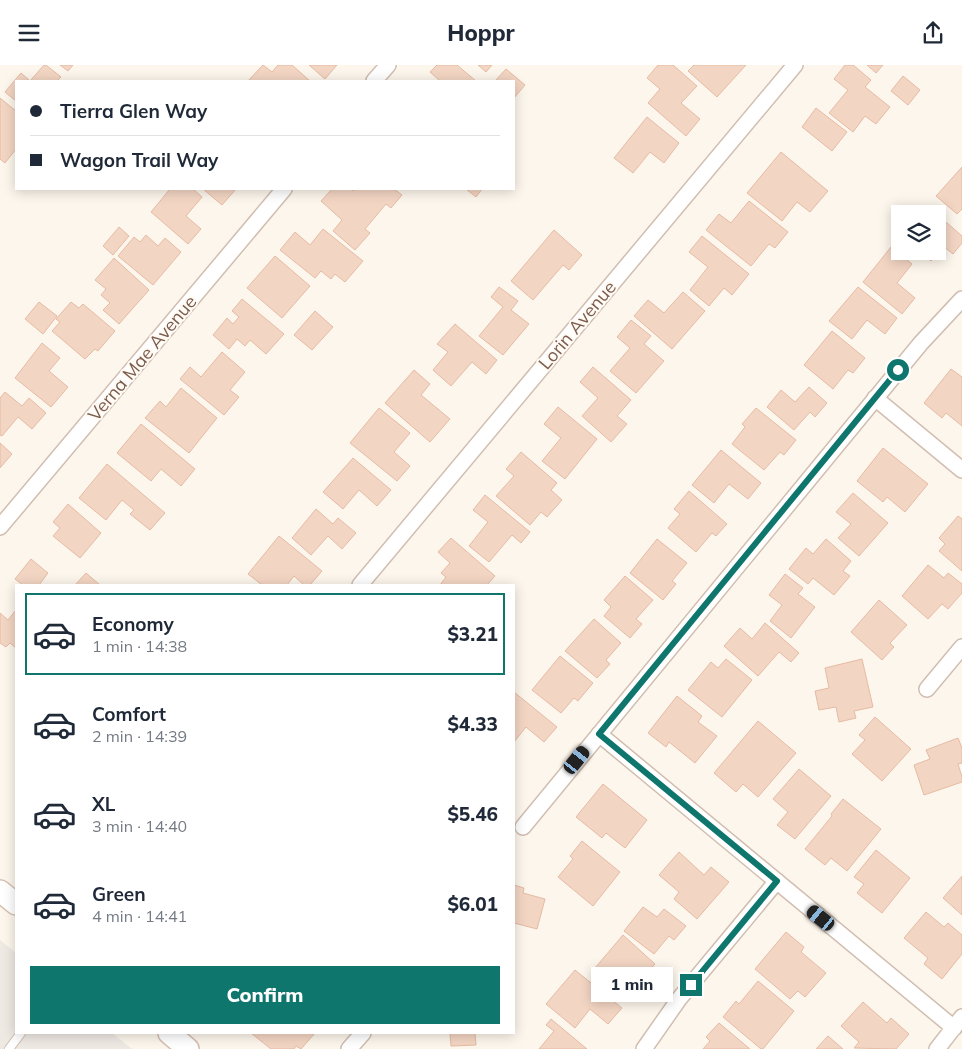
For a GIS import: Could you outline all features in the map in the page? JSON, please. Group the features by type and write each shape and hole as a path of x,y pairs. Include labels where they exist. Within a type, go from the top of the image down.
{"main road":[{"path":"0,891 15,903"},
{"path":"169,1034 188,1049"}],"street":[{"path":"375,80 388,65"},
{"name":"Lorin Avenue","path":"361,584 795,65"},
{"name":"Verna Mae Avenue","path":"0,527 283,190"},
{"path":"522,827 875,398 921,343 962,299"},
{"path":"875,398 962,470"},
{"path":"927,689 962,647"},
{"path":"599,734 777,881 958,1023 937,1049"},
{"path":"644,1049 679,999 777,881"},
{"path":"349,1049 362,1034"}],"lane":[{"path":"8,1049 20,1034"}],"shaded area":[{"path":"0,940 15,952 15,1034 113,1034 132,1049 0,1049"}],"building":[{"path":"44,65 61,77 58,80 31,80"},
{"path":"60,65 73,65 68,71"},
{"path":"263,65 272,72 278,65 292,65 309,80 249,80"},
{"path":"309,65 337,65 325,79"},
{"path":"437,65 457,65 475,80 439,80 430,72"},
{"path":"478,65 492,65 486,72"},
{"path":"658,65 673,65 697,86 681,103 700,119 686,136 648,103 660,89 647,78"},
{"path":"694,65 746,65 717,97 688,71"},
{"path":"845,65 853,65 871,80 865,87 890,107 876,124 865,116 853,132 829,113 848,90 834,79"},
{"path":"867,65 883,65 876,73"},
{"path":"506,69 525,85 515,97 515,80 496,80"},
{"path":"21,73 29,80 15,80"},
{"path":"903,76 920,90 908,105 891,91"},
{"path":"15,80 15,100 5,92"},
{"path":"0,98 15,110 15,150 5,163 0,159"},
{"path":"816,108 847,132 832,151 802,127"},
{"path":"647,117 679,143 664,163 650,152 633,173 614,158"},
{"path":"781,152 828,191 810,212 797,202 782,221 747,193"},
{"path":"962,167 962,209 957,214 936,196"},
{"path":"169,190 194,190 202,197 186,216 201,229 188,244 151,212"},
{"path":"204,190 235,190 222,205"},
{"path":"331,190 395,190 402,195 391,208 386,204 365,229 370,233 355,250 333,231 342,220 321,201"},
{"path":"467,190 481,190 476,197"},
{"path":"749,201 788,232 775,248 769,244 751,266 706,230 719,214 731,223"},
{"path":"946,222 962,236 962,243 953,254 946,248"},
{"path":"119,227 129,236 113,255 103,246"},
{"path":"323,229 363,261 345,282 335,274 331,279 321,271 315,278 280,250 295,232 310,245"},
{"path":"554,230 582,255 569,270 563,265 533,300 511,281"},
{"path":"146,235 158,246 165,238 181,252 153,285 118,256 134,237 140,242"},
{"path":"702,236 749,274 732,295 724,288 709,306 690,290 708,267 689,252"},
{"path":"891,247 891,260 907,260 912,264 897,283 915,298 902,314 863,282"},
{"path":"275,256 310,286 282,318 247,288"},
{"path":"114,258 149,290 119,324 103,310 110,303 101,295 106,289 95,280"},
{"path":"499,287 518,301 511,310 529,324 503,355 479,336 503,307 491,297"},
{"path":"858,287 897,318 885,334 867,320 852,339 829,321"},
{"path":"683,292 705,311 672,349 634,316 648,300 664,313"},
{"path":"242,299 284,334 266,354 250,340 245,346 237,339 229,349 213,335 227,318 233,324 239,317 232,311"},
{"path":"39,302 57,316 43,334 25,319"},
{"path":"71,302 79,308 83,304 115,331 98,351 95,349 85,359 52,331 60,322 56,319"},
{"path":"315,311 333,327 312,350 294,335"},
{"path":"631,320 651,336 644,344 664,361 636,393 610,371 630,348 617,337"},
{"path":"455,324 497,360 486,374 472,362 451,386 433,370 448,352 437,344"},
{"path":"832,331 865,358 853,373 848,370 833,389 804,365"},
{"path":"42,343 60,358 49,371 68,387 51,407 15,378"},
{"path":"222,352 245,372 230,390 239,397 224,415 180,379 190,367 201,377"},
{"path":"593,367 631,400 617,416 627,424 611,442 582,416 598,398 580,382"},
{"path":"951,369 962,377 962,426 946,413 942,418 924,403"},
{"path":"414,370 430,384 421,395 450,419 430,442 385,403"},
{"path":"809,387 827,403 815,417 810,412 794,430 767,407 781,390 795,402"},
{"path":"181,388 217,418 189,453 145,418 160,401 166,407"},
{"path":"5,392 22,406 29,398 46,413 32,429 18,417 2,436 0,435 0,398"},
{"path":"558,407 597,439 565,479 542,461 561,438 544,424"},
{"path":"379,408 410,433 394,452 410,466 397,481 350,443"},
{"path":"756,408 796,440 784,455 780,452 764,470 732,444 745,427 742,424"},
{"path":"141,424 195,469 181,486 161,469 151,481 117,453"},
{"path":"0,443 12,454 0,468"},
{"path":"883,448 928,484 905,512 887,497 883,502 857,481"},
{"path":"721,450 761,483 748,499 729,484 714,503 692,485"},
{"path":"521,452 557,483 551,490 562,500 547,517 541,512 530,525 496,496 514,476 506,469"},
{"path":"353,458 391,490 377,506 359,490 343,509 323,492"},
{"path":"107,464 165,513 150,530 130,514 134,510 122,500 106,520 79,498"},
{"path":"689,491 727,524 716,536 712,533 696,552 668,528 680,514 674,509"},
{"path":"853,493 888,523 859,556 838,538 851,524 836,512"},
{"path":"485,495 530,532 521,543 512,535 489,562 469,546 488,522 473,510"},
{"path":"68,504 101,533 80,558 53,536 60,528 53,522"},
{"path":"316,509 333,524 338,518 356,533 342,549 328,536 311,555 292,538"},
{"path":"958,516 962,519 962,571 939,551 945,544 939,538"},
{"path":"279,536 322,571 311,584 303,584 294,576 288,584 261,584 248,574"},
{"path":"451,538 495,576 488,584 441,584 446,577 441,573 450,563 438,552"},
{"path":"657,539 687,563 672,581 676,584 663,600 630,573"},
{"path":"826,539 851,561 843,571 850,576 834,595 813,578 808,584 789,569 806,548 813,554"},
{"path":"31,559 48,573 40,584 22,584 15,579"},
{"path":"928,565 944,578 948,573 962,584 962,593 948,609 942,604 928,619 902,596"},
{"path":"86,573 99,584 76,584"},
{"path":"785,574 803,588 798,594 815,607 791,638 770,621 782,605 769,595"},
{"path":"625,576 653,600 636,619 642,624 630,638 604,616 611,607 604,600"},
{"path":"879,600 907,625 890,643 894,647 882,660 851,632"},
{"path":"15,611 15,647 10,643 6,647 0,643 0,613 8,620"},
{"path":"594,619 621,643 606,660 610,664 597,678 565,651"},
{"path":"765,623 799,653 791,662 779,652 758,676 724,646 740,628 752,639"},
{"path":"560,656 593,683 578,701 574,698 561,713 532,690"},
{"path":"726,659 752,680 722,717 688,690 711,662 718,668"},
{"path":"862,659 873,707 854,711 856,718 839,722 836,707 819,710 815,691 829,688 825,668"},
{"path":"515,693 557,727 544,742 526,727 515,741"},
{"path":"677,696 702,716 698,722 717,736 695,763 669,742 666,747 648,733"},
{"path":"875,717 911,749 882,781 852,754 865,740 859,735"},
{"path":"758,721 796,753 758,797 743,784 736,792 714,773"},
{"path":"958,738 962,748 962,763 958,764 962,782 924,795 914,765 930,759 926,750"},
{"path":"799,769 831,796 795,839 777,825 788,812 773,799"},
{"path":"603,784 647,820 625,848 606,833 602,838 576,817"},
{"path":"843,799 881,829 847,871 831,858 825,865 805,849 832,816 831,814"},
{"path":"582,841 620,872 593,906 558,877 573,859 570,856"},
{"path":"876,850 910,878 882,913 857,893 864,884 854,877"},
{"path":"679,852 704,875 711,867 729,882 697,919 674,899 679,892 659,875"},
{"path":"962,876 962,915 943,898"},
{"path":"515,885 524,888 523,893 545,899 537,929 515,923"},
{"path":"643,907 657,917 664,909 686,926 674,940 669,936 654,954 624,931"},
{"path":"926,912 944,927 948,923 962,935 962,954 942,979 924,964 928,958 904,938"},
{"path":"786,932 804,947 801,952 826,973 805,997 798,991 790,999 755,969"},
{"path":"623,935 655,964 642,979 639,976 624,993 595,968"},
{"path":"575,970 622,1008 608,1024 590,1009 575,1028 546,1004"},
{"path":"758,981 794,1011 763,1049 723,1017 736,1001 739,1004"},
{"path":"863,1002 887,1023 891,1018 909,1034 896,1049 854,1048 859,1042 841,1026"},
{"path":"551,1019 587,1049 539,1049 554,1031 546,1025"},
{"path":"719,1023 750,1049 703,1049 710,1041 706,1037"},
{"path":"252,1034 314,1034 301,1049 296,1046 294,1049 271,1049"},
{"path":"450,1034 475,1034 476,1045 451,1046"},
{"path":"828,1036 843,1049 816,1049"}],"route":[{"path":"691,985 777,881 599,734 898,370"}]}
